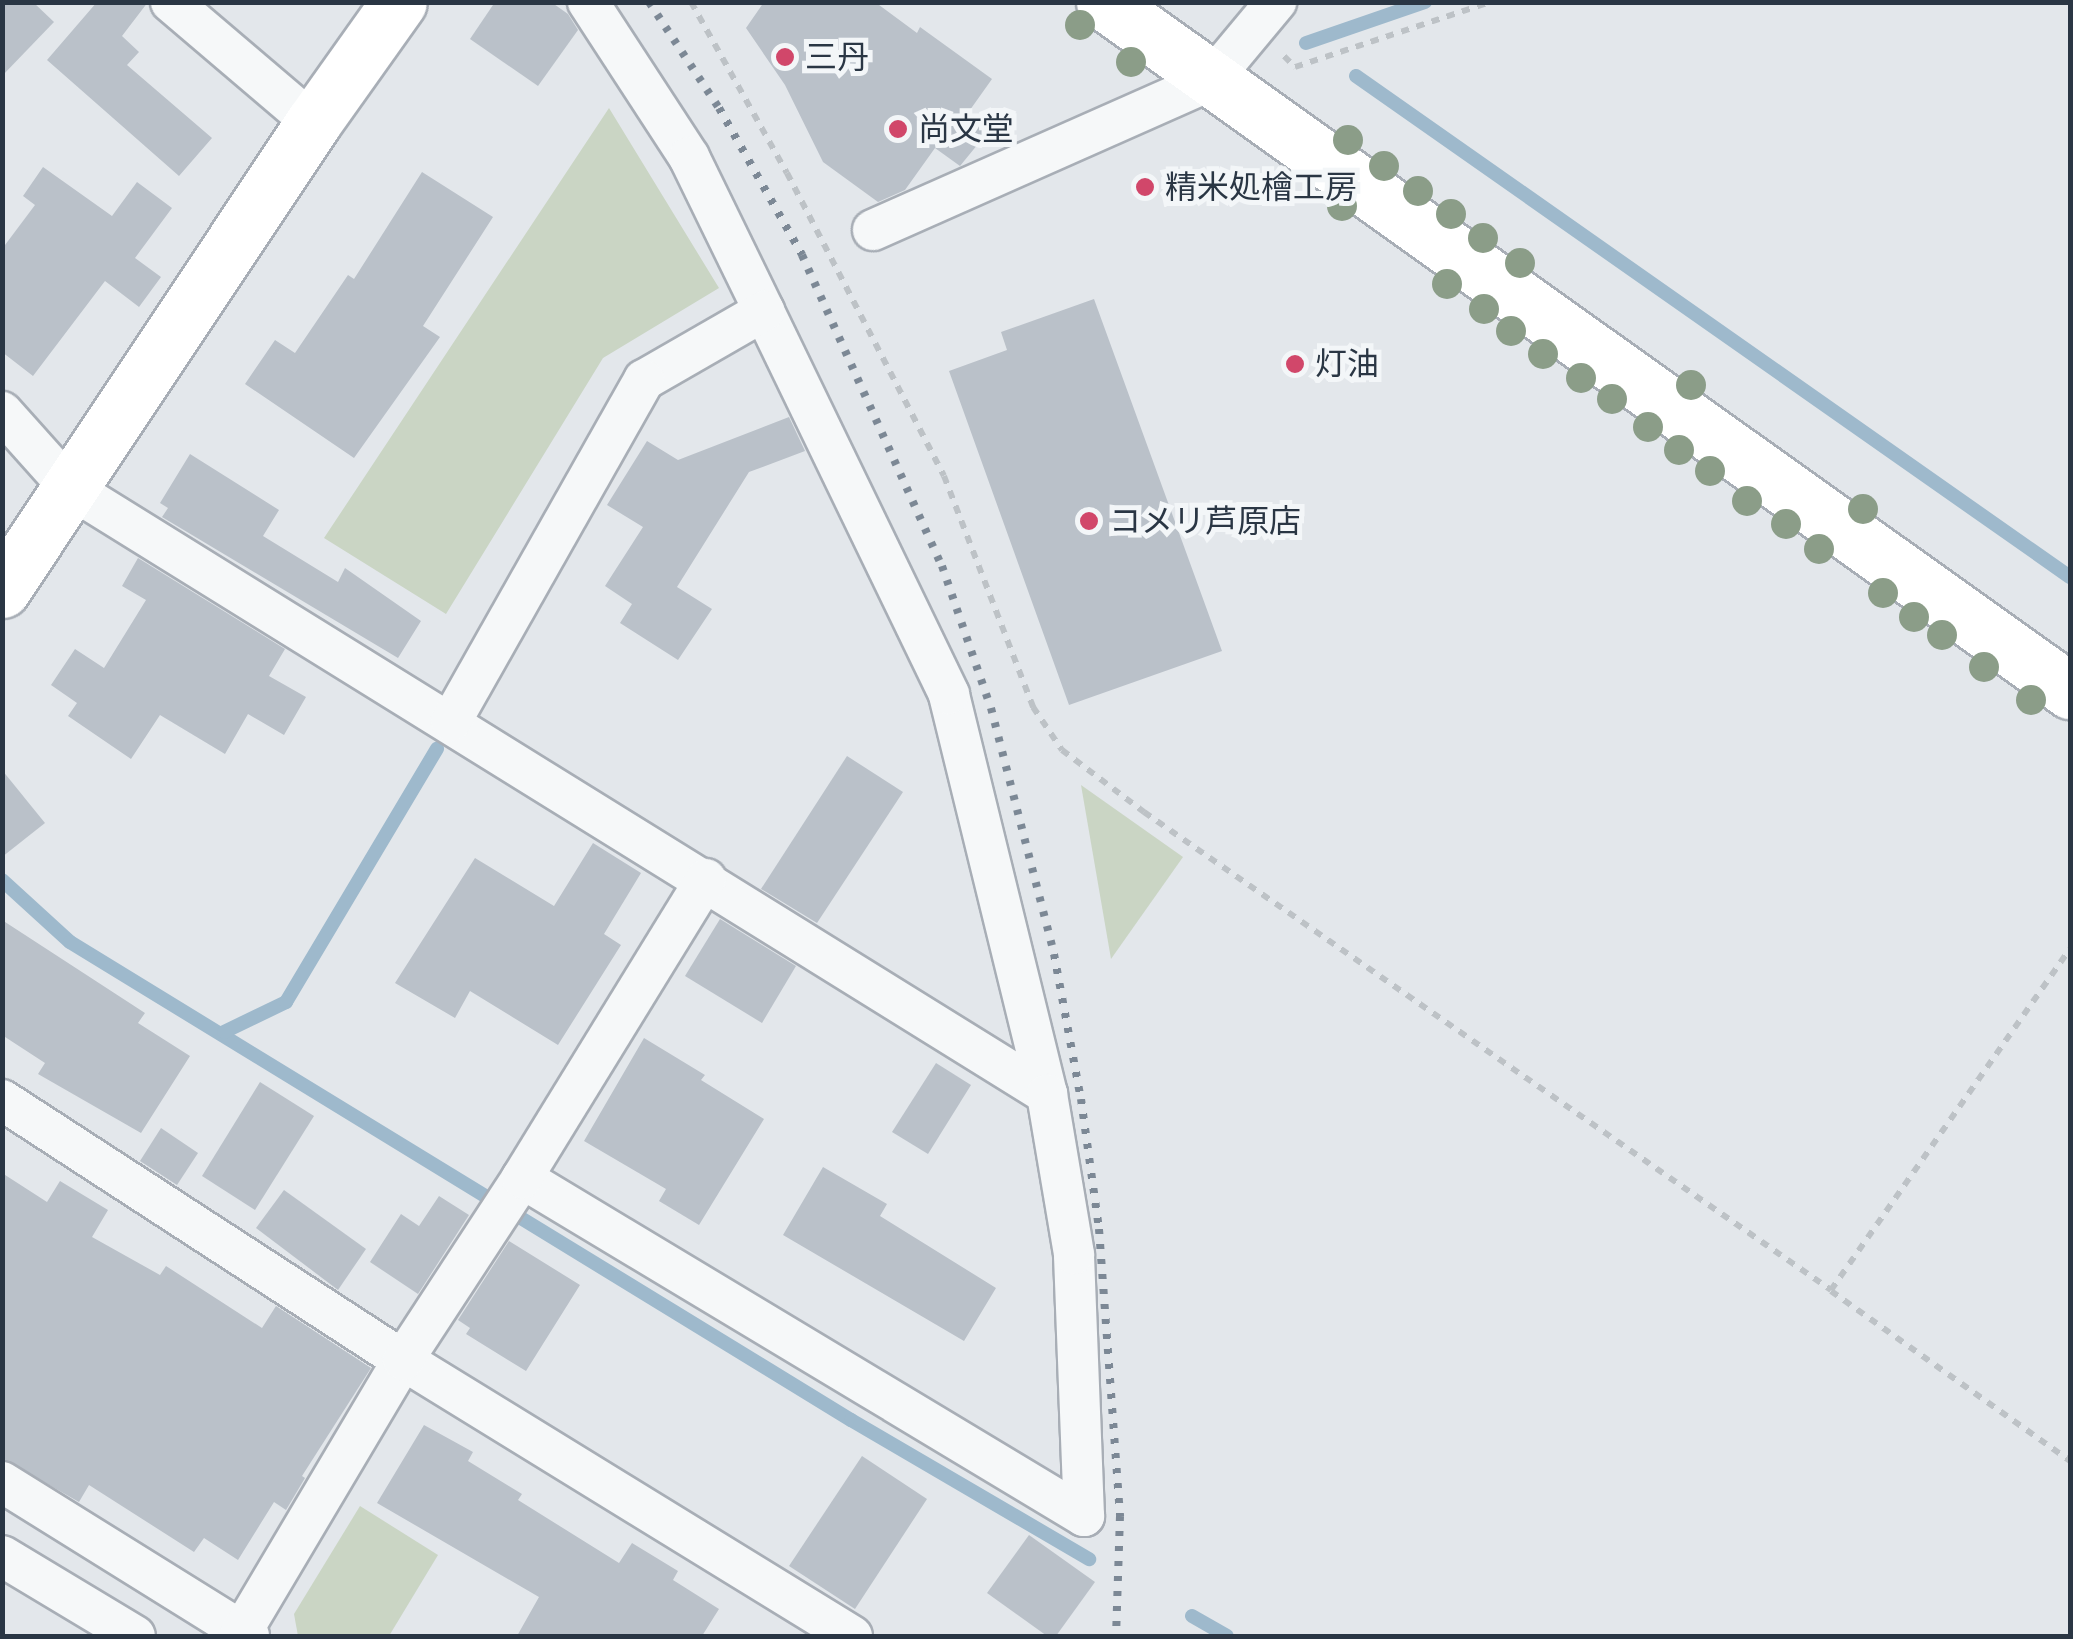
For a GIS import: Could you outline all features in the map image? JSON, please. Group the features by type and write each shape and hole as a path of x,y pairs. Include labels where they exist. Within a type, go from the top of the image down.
{"street":[{"path":"172,2 313,123"},
{"path":"2,590 313,123 399,2"},
{"path":"510,1197 1084,1516 1074,1254 1047,1094 948,694 688,157 588,2"},
{"path":"1104,2 2070,691"},
{"path":"872,230 1211,80 1266,14"},
{"path":"451,721 644,380 764,311"},
{"path":"2,412 70,488 1047,1094"},
{"path":"2,1482 243,1635 403,1360 510,1197 706,879"},
{"path":"2,1100 403,1360 852,1636"},
{"path":"2,1556 135,1636"}],"path":[{"path":"692,2 795,188 944,476 1033,706 1062,750 1144,812 2070,1461"},
{"path":"1266,14 1295,68 1490,2"},
{"path":"1831,1290 2070,949"}],"green space":[{"path":"609,108 719,288 603,358 446,614 324,538"},
{"path":"1081,785 1183,857 1111,959"},
{"path":"360,1506 438,1555 389,1636 298,1636 294,1614"}],"building":[{"path":"2,2 33,2 54,22 2,76"},
{"path":"97,2 148,2 122,36 139,52 127,65 212,138 179,176 47,60"},
{"path":"495,2 551,2 568,14 578,30 538,86 470,39"},
{"path":"764,2 875,2 917,33 920,27 992,79 965,117 987,133 960,166 935,148 905,190 878,202 823,162 785,85 746,28"},
{"path":"43,167 112,216 137,182 172,208 135,258 161,277 139,307 105,281 33,376 2,352 2,249 35,205 23,196"},
{"path":"422,172 493,217 423,326 440,337 354,458 245,384 275,340 295,353 348,275 354,279"},
{"name":"コメリ芦原店","path":"1094,299 1222,651 1069,705 949,371 1007,350 1001,332"},
{"path":"789,417 805,451 749,472 677,587 712,609 678,660 620,623 632,604 605,586 643,527 607,505 647,441 678,460"},
{"path":"190,454 279,510 263,536 338,582 345,568 421,621 398,658 162,517 168,508 160,503"},
{"path":"138,558 285,649 269,676 306,697 284,735 248,714 225,754 160,715 131,759 68,716 77,703 51,685 75,649 104,668 146,600 122,586"},
{"path":"847,756 903,792 817,923 761,889"},
{"path":"2,770 45,823 2,857"},
{"path":"593,843 641,873 604,934 621,945 558,1045 470,991 455,1018 395,983 475,858 554,906"},
{"path":"720,919 796,966 762,1023 685,976"},
{"path":"2,920 145,1013 138,1023 190,1056 141,1133 38,1074 45,1063 2,1035"},
{"path":"644,1038 705,1075 701,1080 764,1119 699,1225 659,1201 666,1189 584,1141"},
{"path":"936,1063 971,1085 928,1154 892,1132"},
{"path":"260,1082 314,1116 255,1210 202,1176"},
{"path":"161,1128 198,1153 177,1185 140,1161"},
{"path":"823,1167 887,1204 880,1216 996,1288 964,1341 783,1235"},
{"path":"2,1173 47,1202 60,1181 108,1210 92,1237 160,1275 166,1266 262,1328 276,1306 371,1368 302,1476 305,1478 286,1510 274,1502 238,1560 204,1538 194,1552 89,1485 79,1502 2,1458"},
{"path":"284,1190 366,1249 338,1290 256,1228"},
{"path":"439,1196 469,1215 418,1294 370,1262 401,1214 419,1226"},
{"path":"509,1241 580,1285 526,1371 466,1334 470,1328 458,1320"},
{"path":"424,1425 473,1452 468,1461 522,1494 518,1500 619,1563 632,1543 678,1571 673,1580 719,1609 702,1636 517,1636 539,1597 377,1503"},
{"path":"862,1456 927,1499 855,1609 789,1566"},
{"path":"1029,1535 1095,1582 1056,1636 1047,1636 987,1593"}],"waterway":[{"path":"1306,43 1425,2"},
{"path":"1356,76 2070,577"},
{"path":"224,1032 286,1002 437,749"},
{"path":"2,880 70,942 851,1420 1089,1559"},
{"path":"1192,1616 1227,1636"}],"railway":[{"path":"649,2 719,108 802,255 942,566 991,708 1054,954 1081,1099 1099,1229 1120,1516 1116,1636"}],"place":[{"name":"三丹","path":"785,57"},
{"name":"尚文堂","path":"898,129"},
{"name":"精米処檜工房","path":"1145,187"},
{"name":"灯油","path":"1295,364"},
{"name":"コメリ芦原店","path":"1089,521"}]}
